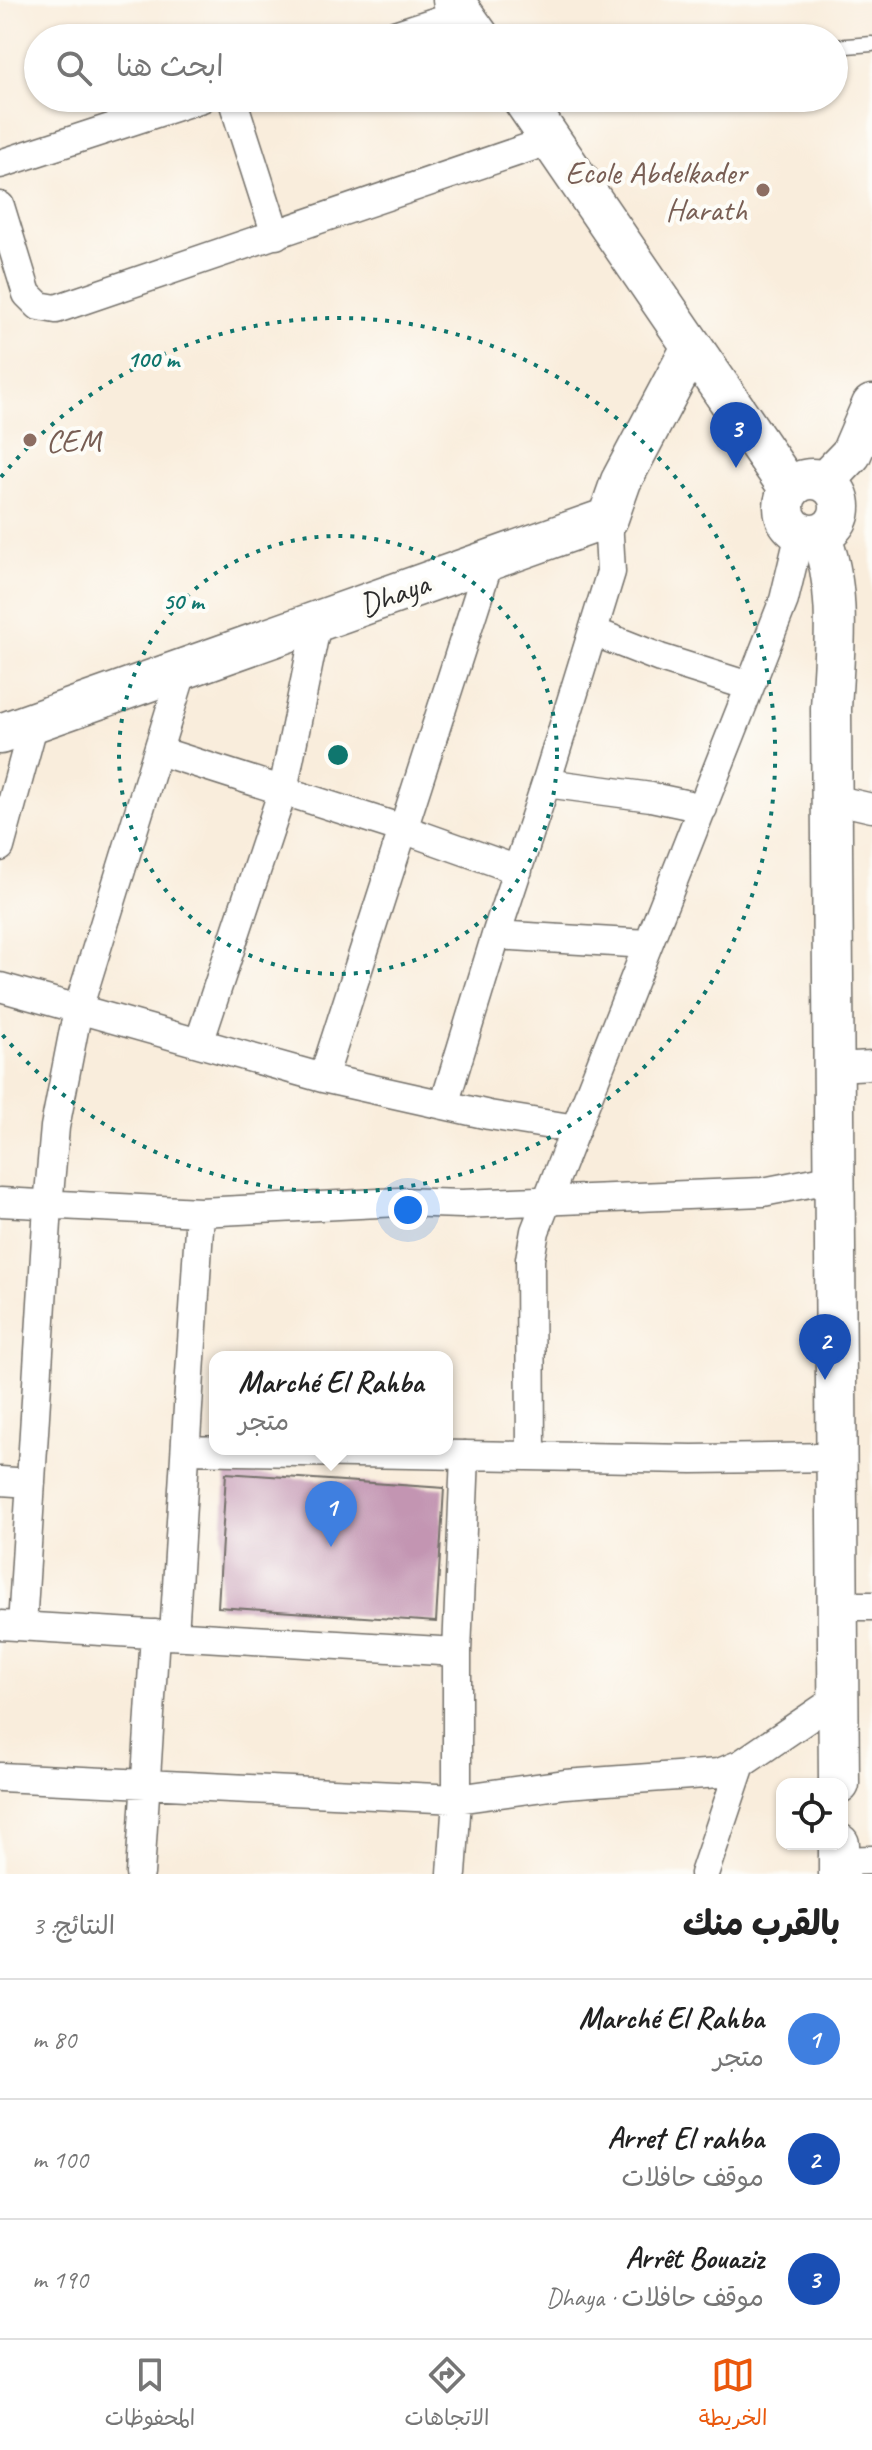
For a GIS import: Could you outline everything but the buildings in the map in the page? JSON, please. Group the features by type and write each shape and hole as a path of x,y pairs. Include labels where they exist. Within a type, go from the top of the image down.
{"street":[{"path":"438,24 465,17"},
{"path":"0,164 159,112"},
{"path":"236,112 276,235"},
{"path":"532,112 692,347 834,469"},
{"path":"0,206 27,294 39,306 64,308 551,140"},
{"path":"444,1105 611,572 608,518 621,481 692,347"},
{"path":"810,534 834,526 841,510 834,469 872,405"},
{"name":"Dhaya","path":"17,728 608,518"},
{"path":"531,1456 530,1259 535,1231 810,534"},
{"path":"810,534 828,554 834,582 831,709 833,799 853,1066 835,1178 837,1457 855,1606 838,1698 839,1778"},
{"path":"323,1078 490,559"},
{"path":"199,1043 283,790 317,622"},
{"path":"594,632 660,658 749,686"},
{"path":"183,669 78,1009 55,1127 31,1483 11,1626 457,1652"},
{"path":"0,847 17,728"},
{"path":"159,751 403,829 518,870"},
{"path":"546,783 651,797 703,808"},
{"path":"833,799 872,808"},
{"path":"496,935 648,944"},
{"path":"0,987 323,1078 489,1115 576,1129"},
{"path":"0,1202 200,1212 399,1202 462,1204 763,1192 835,1178"},
{"path":"140,1874 146,1784 186,1450 200,1212"},
{"path":"186,1450 209,1450"},
{"path":"453,1455 692,1459 837,1457"},
{"path":"452,1874 457,1799 457,1652 465,1455"},
{"path":"0,1481 31,1483"},
{"path":"0,1777 457,1799 565,1784 719,1773 741,1764 838,1698"},
{"path":"704,1874 741,1764"}],"lane":[{"path":"848,46 872,44"}],"place":[{"name":"Ecole Abdelkader Harath","path":"763,190"},
{"name":"CEM","path":"30,440"},
{"name":"Arrêt Bouaziz","path":"736,468"},
{"name":"Arret El rahba","path":"825,1380"},
{"name":"Marché El Rahba","path":"331,1547"}]}
